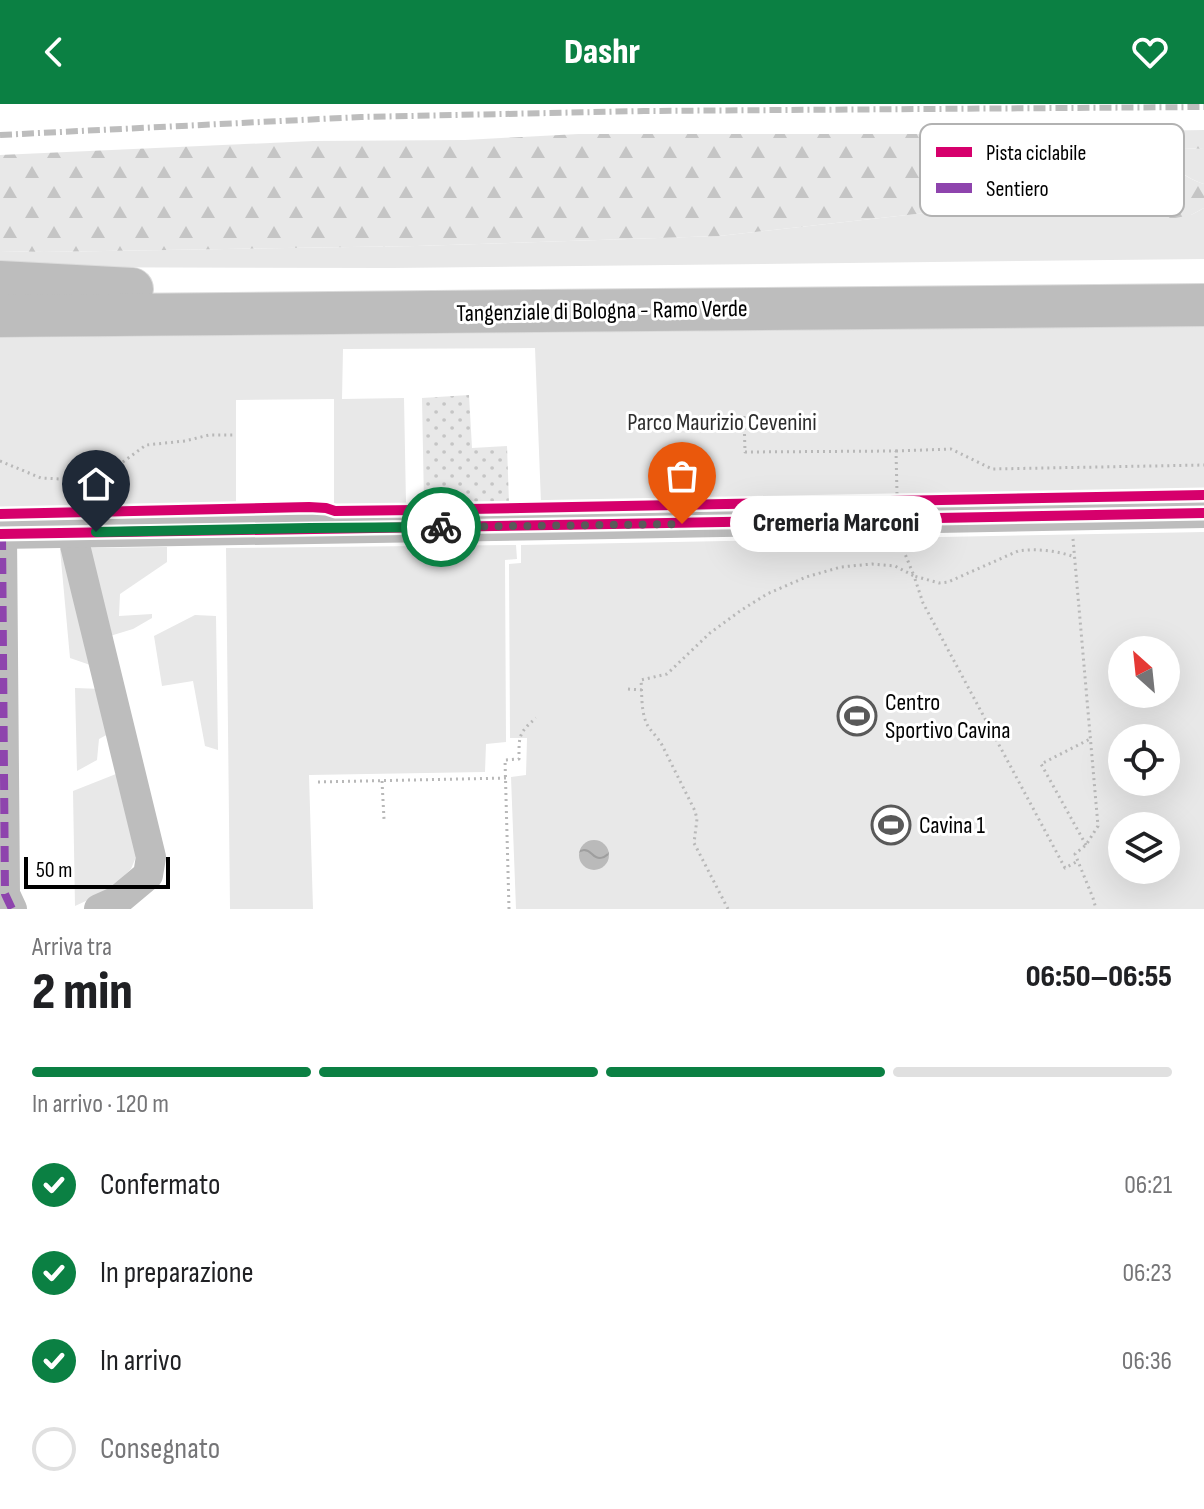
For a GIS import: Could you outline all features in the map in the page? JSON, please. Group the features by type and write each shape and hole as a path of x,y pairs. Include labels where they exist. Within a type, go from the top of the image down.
{"highway":[{"name":"Tangenziale di Bologna - Ramo Verde","path":"0,290 1204,280"},
{"path":"0,282 132,289"},
{"name":"Tangenziale di Bologna - Ramo Verde","path":"0,316 1204,305"},
{"path":"0,323 96,315"}],"street":[{"path":"6,900 1,534 77,522 310,528 527,527 1204,513"},
{"path":"77,522 151,857 148,875 117,901 99,909"}],"path":[{"path":"744,416 745,452 951,449 992,469 1204,465"},
{"path":"0,461 41,478 97,481 146,445 209,435 236,435"},
{"path":"896,451 897,502"},
{"path":"97,481 97,511"},
{"path":"882,502 913,501"},
{"path":"77,522 97,511 112,511"},
{"path":"1073,533 1098,826 1086,845 1075,854 1096,909"},
{"path":"898,536 923,603 1065,868 1078,861"},
{"path":"728,909 694,843 695,811 656,735 647,726 641,680 667,674 710,633 767,594 806,577 841,567 872,564 895,566 914,576 939,583 1026,549 1075,557"},
{"path":"628,689 642,690"},
{"path":"509,909 505,760 519,759 519,738 523,728 536,718"},
{"path":"1086,845 1041,764 1090,739"},
{"path":"318,782 506,778"},
{"path":"382,781 384,819"}],"green space":[{"path":"1184,130 1204,130 1204,149 1184,148"},
{"path":"578,134 920,134 920,214 719,236 417,246 0,251 0,155 313,141 465,140"},
{"path":"1184,148 1204,149 1204,184 1184,174"},
{"path":"1184,174 1204,184 1204,208 1191,215 1170,219 1160,216 1184,216"},
{"path":"1204,208 1204,259 392,268 0,267 0,251 417,246 719,236 920,214 920,216 1184,216"},
{"name":"Parco Maurizio Cevenini","path":"1204,326 1204,490 541,503 535,348 343,349 342,399 404,398 406,504 334,504 334,399 236,400 236,506 119,506 108,486 82,491 72,508 0,509 0,338"},
{"path":"469,395 472,448 507,446 509,503 424,504 422,398"},
{"name":"Centro Sportivo Cavina","path":"1204,532 1204,909 516,909 511,777 526,775 527,738 510,738 509,564 521,563 521,545"},
{"path":"516,545 517,559 505,560 506,742 486,744 485,772 309,775 313,909 230,909 226,548"},
{"path":"167,547 167,562 120,594 119,616 152,614 152,618 133,629 110,636 89,548"},
{"path":"68,548 96,667 70,658 60,549"},
{"path":"195,615 216,616 218,750 205,746 193,681 162,686 154,636"},
{"path":"75,688 102,689 112,732 99,739 97,760 77,771"},
{"path":"121,772 138,852 131,869 110,890 75,906 73,791"}],"water":[{"path":"594,840 605,844 609,855 605,866 594,870 583,866 579,855 583,844"}],"railway":[{"path":"0,135 361,117 644,111 1204,107"}],"marked path":[{"path":"2,534 5,894 12,909"}],"cycle path":[{"path":"0,514 309,507 335,511 415,510 1204,495"},
{"path":"0,534 1204,513"}],"way so far":[{"path":"441,527 682,524"}],"place":[{"name":"Cremeria Marconi","path":"682,524"},
{"name":"Centro Sportivo Cavina","path":"857,716"},
{"name":"Cavina 1","path":"891,825"}],"route":[{"path":"96,532 441,527"}]}
